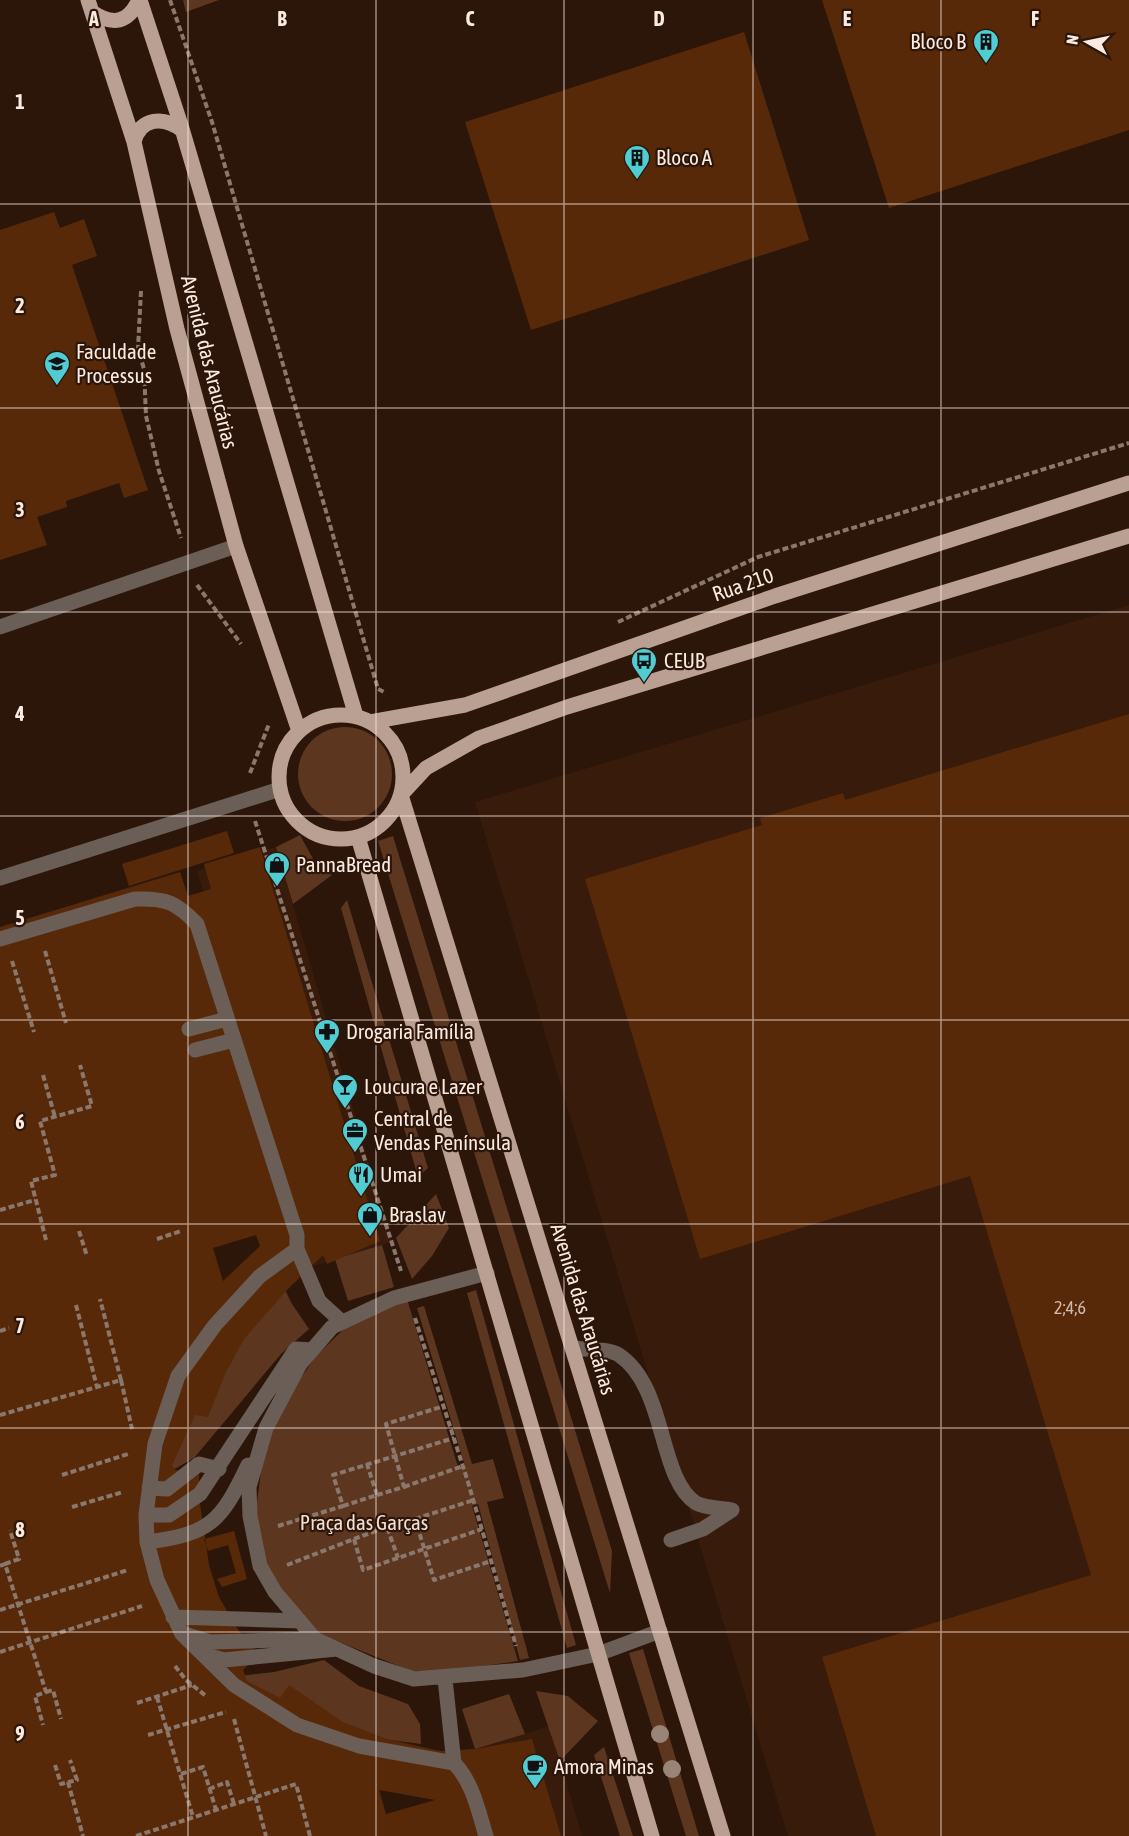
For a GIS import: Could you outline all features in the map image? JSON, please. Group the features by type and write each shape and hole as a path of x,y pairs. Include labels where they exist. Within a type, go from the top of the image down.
{"main road":[{"path":"92,11 106,20 119,22 129,17 140,3"},
{"name":"Avenida das Araucárias","path":"140,3 181,126 363,719"},
{"name":"Avenida das Araucárias","path":"92,11 132,138 177,329 236,546 298,731"},
{"path":"132,138 141,127 153,121 169,122 181,126"},
{"name":"Rua 210","path":"363,719 410,717 465,705 775,596 1129,483"},
{"path":"401,795 426,768 479,738 567,707 1129,537"},
{"path":"325,717 363,719 387,734 399,753 404,774 401,795 392,814 377,829 358,837 338,840 318,835 301,824 288,808 280,789 279,768 286,748 298,731 325,717"},
{"name":"Avenida das Araucárias","path":"401,795 723,1836"},
{"path":"358,837 652,1836"}],"street":[{"path":"0,627 236,546"},
{"path":"0,878 280,789"},
{"path":"4,945 135,899 159,898 180,906 197,924 297,1235 297,1249 319,1301 342,1322"},
{"path":"189,1029 227,1019"},
{"path":"195,1050 234,1040"},
{"path":"297,1249 260,1276 215,1325 178,1376 154,1444 146,1515 147,1542 151,1562 165,1600 182,1634 234,1685 297,1725 359,1746 454,1763 463,1772 471,1788 486,1836"},
{"path":"147,1542 191,1534 212,1521 229,1504 300,1364 332,1327 408,1294 487,1273"},
{"path":"573,1348 617,1353 638,1373 652,1402 680,1487 697,1504 732,1510 703,1529 671,1540"},
{"path":"146,1515 169,1515 200,1494 219,1469 296,1349 312,1350"},
{"path":"266,1428 249,1487 253,1534 260,1566 315,1639"},
{"path":"149,1488 167,1489 199,1464 219,1469"},
{"path":"173,1617 300,1621"},
{"path":"182,1634 210,1642 315,1639 374,1666 414,1679 445,1679 523,1670 598,1654 660,1631"},
{"path":"203,1654 224,1660 340,1649"},
{"path":"445,1679 454,1763"}],"path":[{"path":"170,0 212,122 378,689 389,694"},
{"path":"142,286 138,318 138,348 144,369 146,416 159,471 180,535"},
{"path":"616,623 758,557 1129,443"},
{"path":"196,584 246,651"},
{"path":"270,722 256,762 243,786 464,1466 523,1670"},
{"path":"43,941 66,1023"},
{"path":"4,945 34,1032"},
{"path":"46,1240 31,1181 55,1175 40,1121 92,1106 80,1065"},
{"path":"43,1075 55,1117"},
{"path":"0,1210 35,1200"},
{"path":"79,1231 87,1256"},
{"path":"157,1239 181,1231"},
{"path":"100,1299 133,1432"},
{"path":"76,1305 97,1387"},
{"path":"0,1331 9,1328"},
{"path":"0,1415 121,1380"},
{"path":"404,1487 387,1424 444,1406"},
{"path":"343,1506 333,1475 454,1438"},
{"path":"62,1474 128,1454"},
{"path":"368,1464 377,1495"},
{"path":"253,1534 464,1466"},
{"path":"72,1507 123,1491"},
{"path":"264,1574 387,1527 474,1500"},
{"path":"415,1519 434,1580 491,1561"},
{"path":"387,1527 398,1558"},
{"path":"354,1539 363,1570 482,1529"},
{"path":"9,1530 19,1559 3,1565 46,1692"},
{"path":"0,1610 151,1562"},
{"path":"0,1652 165,1600"},
{"path":"137,1703 192,1685"},
{"path":"43,1725 35,1696 46,1692 53,1690 62,1719"},
{"path":"157,1697 193,1817"},
{"path":"148,1735 226,1712"},
{"path":"234,1719 266,1836"},
{"path":"55,1765 62,1784 76,1780 70,1760"},
{"path":"181,1774 203,1767 216,1810"},
{"path":"68,1782 83,1836"},
{"path":"209,1789 227,1782 234,1804"},
{"path":"136,1836 296,1784 310,1836"},
{"path":"158,1829 158,1836"}],"shaded area":[{"path":"1129,605 1129,1836 788,1836 475,802"},
{"path":"276,847 392,1242 314,1266 197,871 239,855"},
{"path":"550,1726 582,1836 500,1836 475,1749"}],"green space":[{"path":"183,0 219,0 186,12"},
{"path":"345,727 363,730 378,741 389,756 392,774 389,792 378,807 363,818 345,821 327,818 312,807 301,792 298,774 301,756 312,741 327,730"},
{"path":"300,835 318,868 332,875 293,904 276,847"},
{"path":"393,836 612,1551 610,1593 378,841"},
{"path":"347,900 428,1168 418,1177 341,908"},
{"path":"436,1194 449,1228 432,1256 412,1279 396,1238"},
{"path":"382,1245 394,1287 348,1301 335,1259"},
{"path":"279,1278 292,1304 309,1329 281,1354 194,1458 166,1474 185,1384"},
{"path":"476,1290 576,1645 567,1648 467,1293"},
{"name":"Praça das Garças","path":"407,1299 458,1467 465,1466 417,1308 424,1306 472,1464 493,1459 504,1498 487,1502 529,1658 520,1660 478,1504 472,1506 518,1661 440,1672 411,1671 317,1633 264,1574 253,1534 261,1471 271,1431 291,1392 316,1356 347,1326"},
{"path":"643,1649 699,1836 686,1836 629,1653"},
{"path":"324,1660 359,1686 408,1704 420,1724 421,1744 360,1736 245,1682 239,1676 274,1672"},
{"path":"536,1691 568,1696 598,1721 560,1761"},
{"path":"509,1694 525,1734 475,1749 462,1709"},
{"path":"604,1747 633,1836 620,1836 594,1755"}],"building":[{"name":"Bloco B","path":"822,0 1129,0 1129,130 889,208"},
{"name":"Bloco A","path":"744,32 809,240 531,330 465,122"},
{"name":"Faculdade Processus","path":"54,212 60,228 84,219 97,256 72,265 148,490 124,498 119,483 66,501 67,507 37,517 47,545 0,560 0,230"},
{"path":"1129,714 1129,1836 876,1836 822,1657 1091,1575 970,1176 700,1259 585,879 762,825 760,818 843,793 845,800"},
{"path":"227,831 234,853 129,886 122,864"},
{"path":"260,847 380,1241 327,1264 323,1255 287,1290 244,1339 225,1374 208,1417 195,1415 172,1465 175,1470 199,1473 199,1497 209,1565 219,1597 257,1656 243,1670 247,1681 280,1698 289,1685 343,1722 387,1739 440,1751 475,1749 532,1739 561,1836 0,1836 0,927 180,872 188,896 211,889 204,864","holes":["256,1235 260,1246 223,1281 213,1248","379,1790 435,1800 386,1814"]},
{"path":"234,1531 247,1579 222,1587 217,1579 236,1573 228,1545 208,1551 204,1539"}],"place":[{"name":"Bloco B","path":"986,65"},
{"name":"Bloco A","path":"637,181"},
{"name":"Faculdade Processus","path":"57,387"},
{"name":"CEUB","path":"644,684"},
{"name":"PannaBread","path":"277,888"},
{"name":"Drogaria Família","path":"327,1055"},
{"name":"Loucura e Lazer","path":"345,1110"},
{"name":"Central de Vendas Península","path":"355,1154"},
{"name":"Umai","path":"361,1198"},
{"name":"Braslav","path":"370,1238"},
{"name":"Amora Minas","path":"535,1790"}]}
